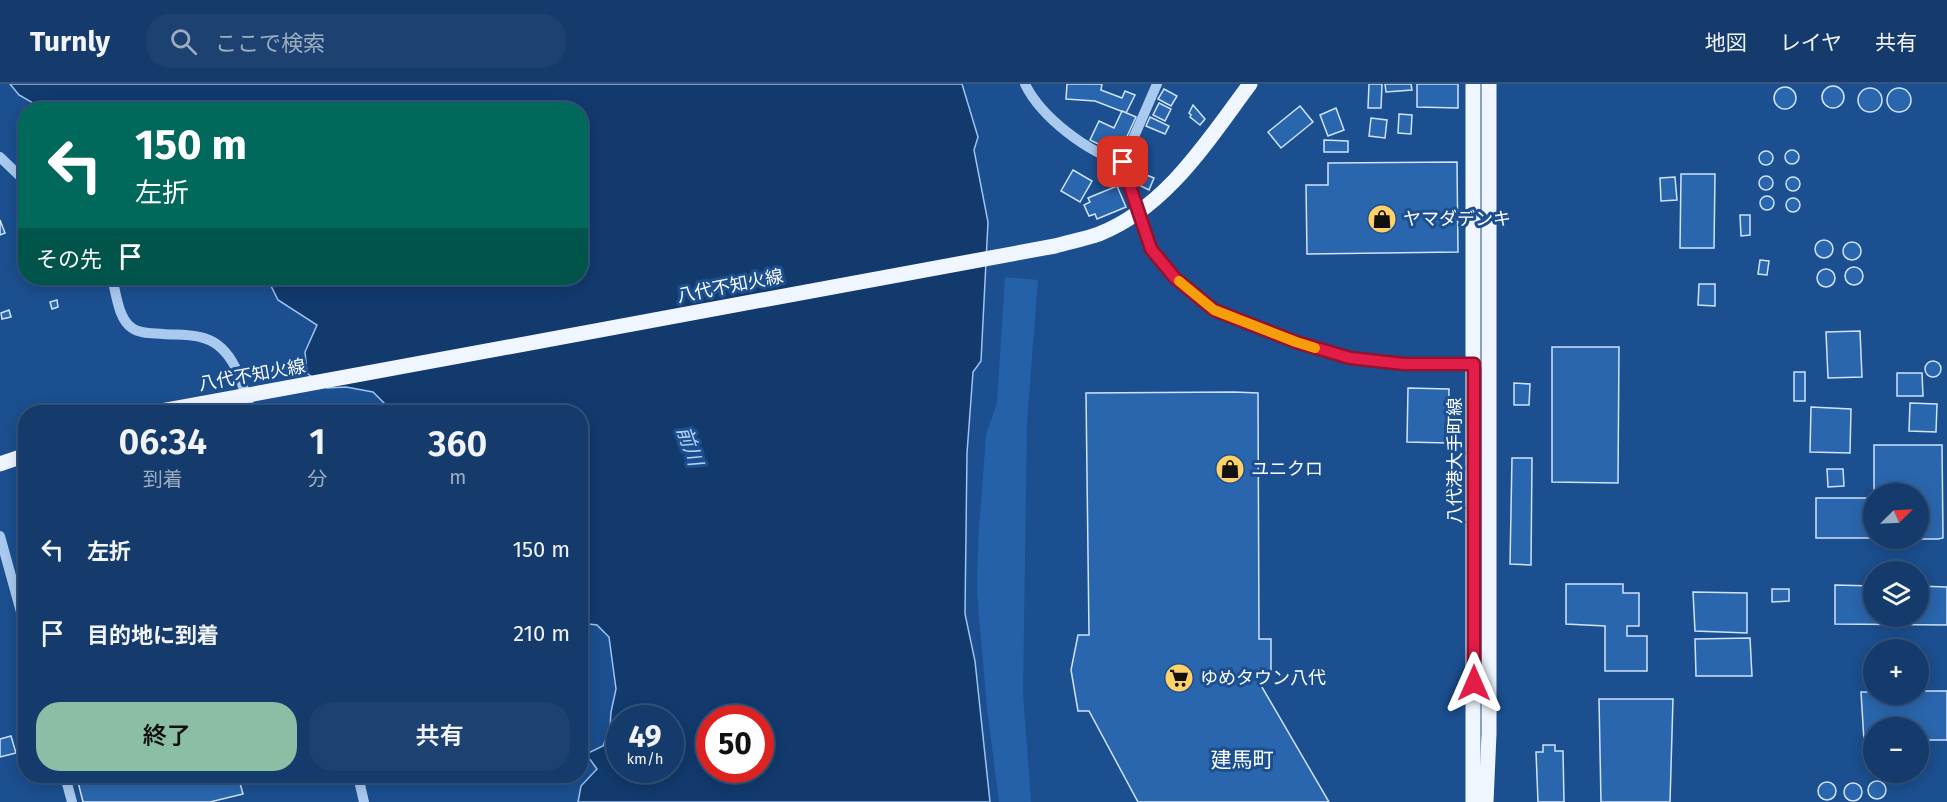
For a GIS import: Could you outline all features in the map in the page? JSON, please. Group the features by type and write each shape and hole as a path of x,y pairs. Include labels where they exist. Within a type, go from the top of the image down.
{"main road":[{"name":"八代不知火線","path":"196,405 1055,246 1099,234 1131,218 1151,203 1192,160 1250,84"},
{"name":"八代港大手町線","path":"1473,84 1489,734 1485,802"},
{"name":"八代港大手町線","path":"1473,802 1489,84"},
{"path":"0,464 18,458"}],"street":[{"path":"1025,84 1030,94 1064,130 1107,158 1123,162"},
{"path":"1157,84 1123,162 1151,249 1175,278 1214,310 1296,342 1350,358 1404,364 1481,365"},
{"path":"0,157 18,174"},
{"path":"114,285 123,317 131,328 144,333 200,337 219,344 232,361 249,405"},
{"path":"0,536 18,601"},
{"path":"67,783 72,802"},
{"path":"360,783 364,802"}],"shaded area":[{"path":"1005,277 1038,280 1027,422 1023,693 1031,802 999,802 987,708 977,593 978,543 986,435 997,403"}],"water":[{"name":"前川","path":"10,84 962,84 978,137 974,150 988,222 981,361 973,372 967,453 965,614 975,661 990,802 578,802 581,786 588,783 588,779 597,769 588,757 588,753 603,746 606,738 606,783 684,783 684,705 613,705 616,689 609,637 597,625 588,624 588,405 386,405 373,392 346,387 327,388 307,373 305,352 317,325 278,300 269,285 588,285 588,102 31,102 19,95"}],"building":[{"path":"1067,84 1102,84 1101,90 1122,98 1125,91 1135,95 1126,113 1095,101 1066,99"},
{"path":"1369,84 1382,84 1381,108 1368,108"},
{"path":"1385,84 1411,84 1412,90 1386,92"},
{"path":"1417,84 1458,84 1458,108 1417,107"},
{"path":"1833,86 1841,89 1844,97 1841,105 1833,108 1825,105 1822,97 1825,89"},
{"path":"1785,87 1795,94 1796,98 1789,108 1785,109 1775,102 1774,98 1781,88"},
{"path":"1870,88 1878,92 1882,100 1878,108 1870,112 1862,108 1858,100 1862,92"},
{"path":"1894,88 1904,88 1911,95 1911,105 1904,112 1894,112 1887,105 1887,95"},
{"path":"1164,89 1177,96 1171,106 1158,99"},
{"path":"1159,103 1171,109 1165,121 1153,115"},
{"path":"1193,105 1205,119 1200,125 1190,117 1189,113"},
{"path":"1300,106 1313,122 1281,148 1268,132"},
{"path":"1336,108 1344,130 1328,136 1320,115"},
{"path":"1122,111 1136,117 1119,154 1090,140 1099,121 1114,128"},
{"path":"1399,114 1412,115 1411,134 1398,133"},
{"path":"1150,117 1169,126 1165,134 1146,126"},
{"path":"1371,118 1387,120 1385,138 1369,136"},
{"path":"1324,140 1348,141 1348,152 1324,152"},
{"path":"1792,150 1797,152 1799,157 1797,162 1792,164 1787,162 1785,157 1787,152"},
{"path":"1766,151 1771,153 1773,158 1771,163 1766,165 1761,163 1759,158 1761,153"},
{"name":"ヤマダデンキ","path":"1457,162 1458,252 1307,254 1306,185 1328,185 1328,163"},
{"path":"1073,170 1092,181 1080,202 1061,191"},
{"path":"1134,170 1154,178 1149,190 1141,186 1142,182 1131,177"},
{"path":"1681,174 1715,174 1714,248 1680,248"},
{"path":"1763,176 1769,176 1773,183 1769,190 1763,190 1759,186 1759,180"},
{"path":"1675,177 1677,200 1661,201 1660,178"},
{"path":"1790,177 1796,177 1800,184 1796,191 1790,191 1786,187 1786,181"},
{"path":"1117,186 1126,207 1097,219 1095,214 1089,216 1084,205 1090,202 1088,198"},
{"path":"1764,196 1770,196 1774,203 1770,210 1764,210 1760,206 1760,200"},
{"path":"1790,198 1796,198 1800,205 1796,212 1790,212 1786,208 1786,202"},
{"path":"1740,215 1750,215 1750,235 1741,236"},
{"path":"0,220 5,233 0,235"},
{"path":"1820,240 1828,240 1833,245 1831,256 1820,258 1815,253 1815,245"},
{"path":"1852,242 1858,245 1861,251 1858,257 1852,260 1846,257 1843,251 1846,245"},
{"path":"1760,260 1769,261 1767,275 1758,274"},
{"path":"1850,267 1858,267 1863,272 1861,283 1850,285 1845,280 1845,272"},
{"path":"1826,269 1834,274 1835,278 1830,286 1826,287 1818,282 1817,278 1822,270"},
{"path":"1699,284 1715,284 1715,306 1698,305"},
{"path":"57,300 58,307 52,309 50,302"},
{"path":"9,310 11,317 2,319 1,313"},
{"path":"1860,331 1862,377 1828,378 1826,332"},
{"path":"1552,347 1619,347 1618,483 1552,482"},
{"path":"1933,361 1941,369 1933,377 1925,369"},
{"path":"1794,372 1805,372 1805,401 1794,401"},
{"path":"1897,373 1922,373 1923,396 1897,396"},
{"path":"1514,383 1530,384 1529,405 1514,405"},
{"path":"1408,388 1449,389 1448,443 1407,442"},
{"path":"1086,393 1258,393 1259,639 1271,639 1271,671 1259,670 1259,682 1329,802 1138,802 1089,711 1078,711 1071,670 1078,635 1089,635"},
{"path":"1910,403 1937,404 1936,432 1909,431"},
{"path":"1811,407 1851,409 1850,453 1810,452"},
{"path":"1874,445 1942,445 1943,538 1929,539 1929,483 1874,483"},
{"path":"1512,458 1532,458 1531,565 1510,564"},
{"path":"1827,469 1843,469 1844,486 1828,487"},
{"path":"1816,498 1863,498 1863,538 1816,538"},
{"path":"1566,584 1623,584 1623,593 1639,593 1639,626 1627,626 1627,636 1647,636 1647,671 1605,671 1605,626 1566,624"},
{"path":"1835,585 1863,586 1863,624 1835,624"},
{"path":"1929,586 1947,587 1947,625 1929,625"},
{"path":"1772,589 1789,589 1789,601 1772,602"},
{"path":"1693,592 1747,593 1747,633 1695,631"},
{"path":"1750,638 1752,676 1696,676 1695,639"},
{"path":"1929,691 1947,691 1947,740 1929,740 1929,717 1863,717 1863,725 1861,692 1863,692 1863,705 1929,705"},
{"path":"1599,699 1673,699 1670,802 1601,802"},
{"path":"11,736 16,753 0,757 0,739"},
{"path":"1543,745 1555,745 1555,751 1563,751 1564,802 1538,802 1536,752 1543,752"},
{"path":"1827,782 1833,785 1836,791 1833,797 1827,800 1821,797 1818,791 1821,785"},
{"path":"78,783 240,783 243,794 210,802 83,802"},
{"path":"1853,783 1859,786 1862,792 1859,798 1853,801 1847,798 1844,792 1847,786"},
{"path":"1870,783 1884,783 1886,794 1881,799 1873,799 1868,794"}],"slow traffic":[{"path":"1179,281 1214,310 1315,348"}],"place":[{"name":"ヤマダデンキ","path":"1382,219"},
{"name":"ユニクロ","path":"1230,469"},
{"name":"ゆめタウン八代","path":"1179,678"}],"district":[{"name":"建馬町","path":"1242,760"}],"route":[{"path":"1123,162 1151,249 1175,278 1214,310 1296,342 1350,358 1404,364 1474,364 1474,683"}]}
